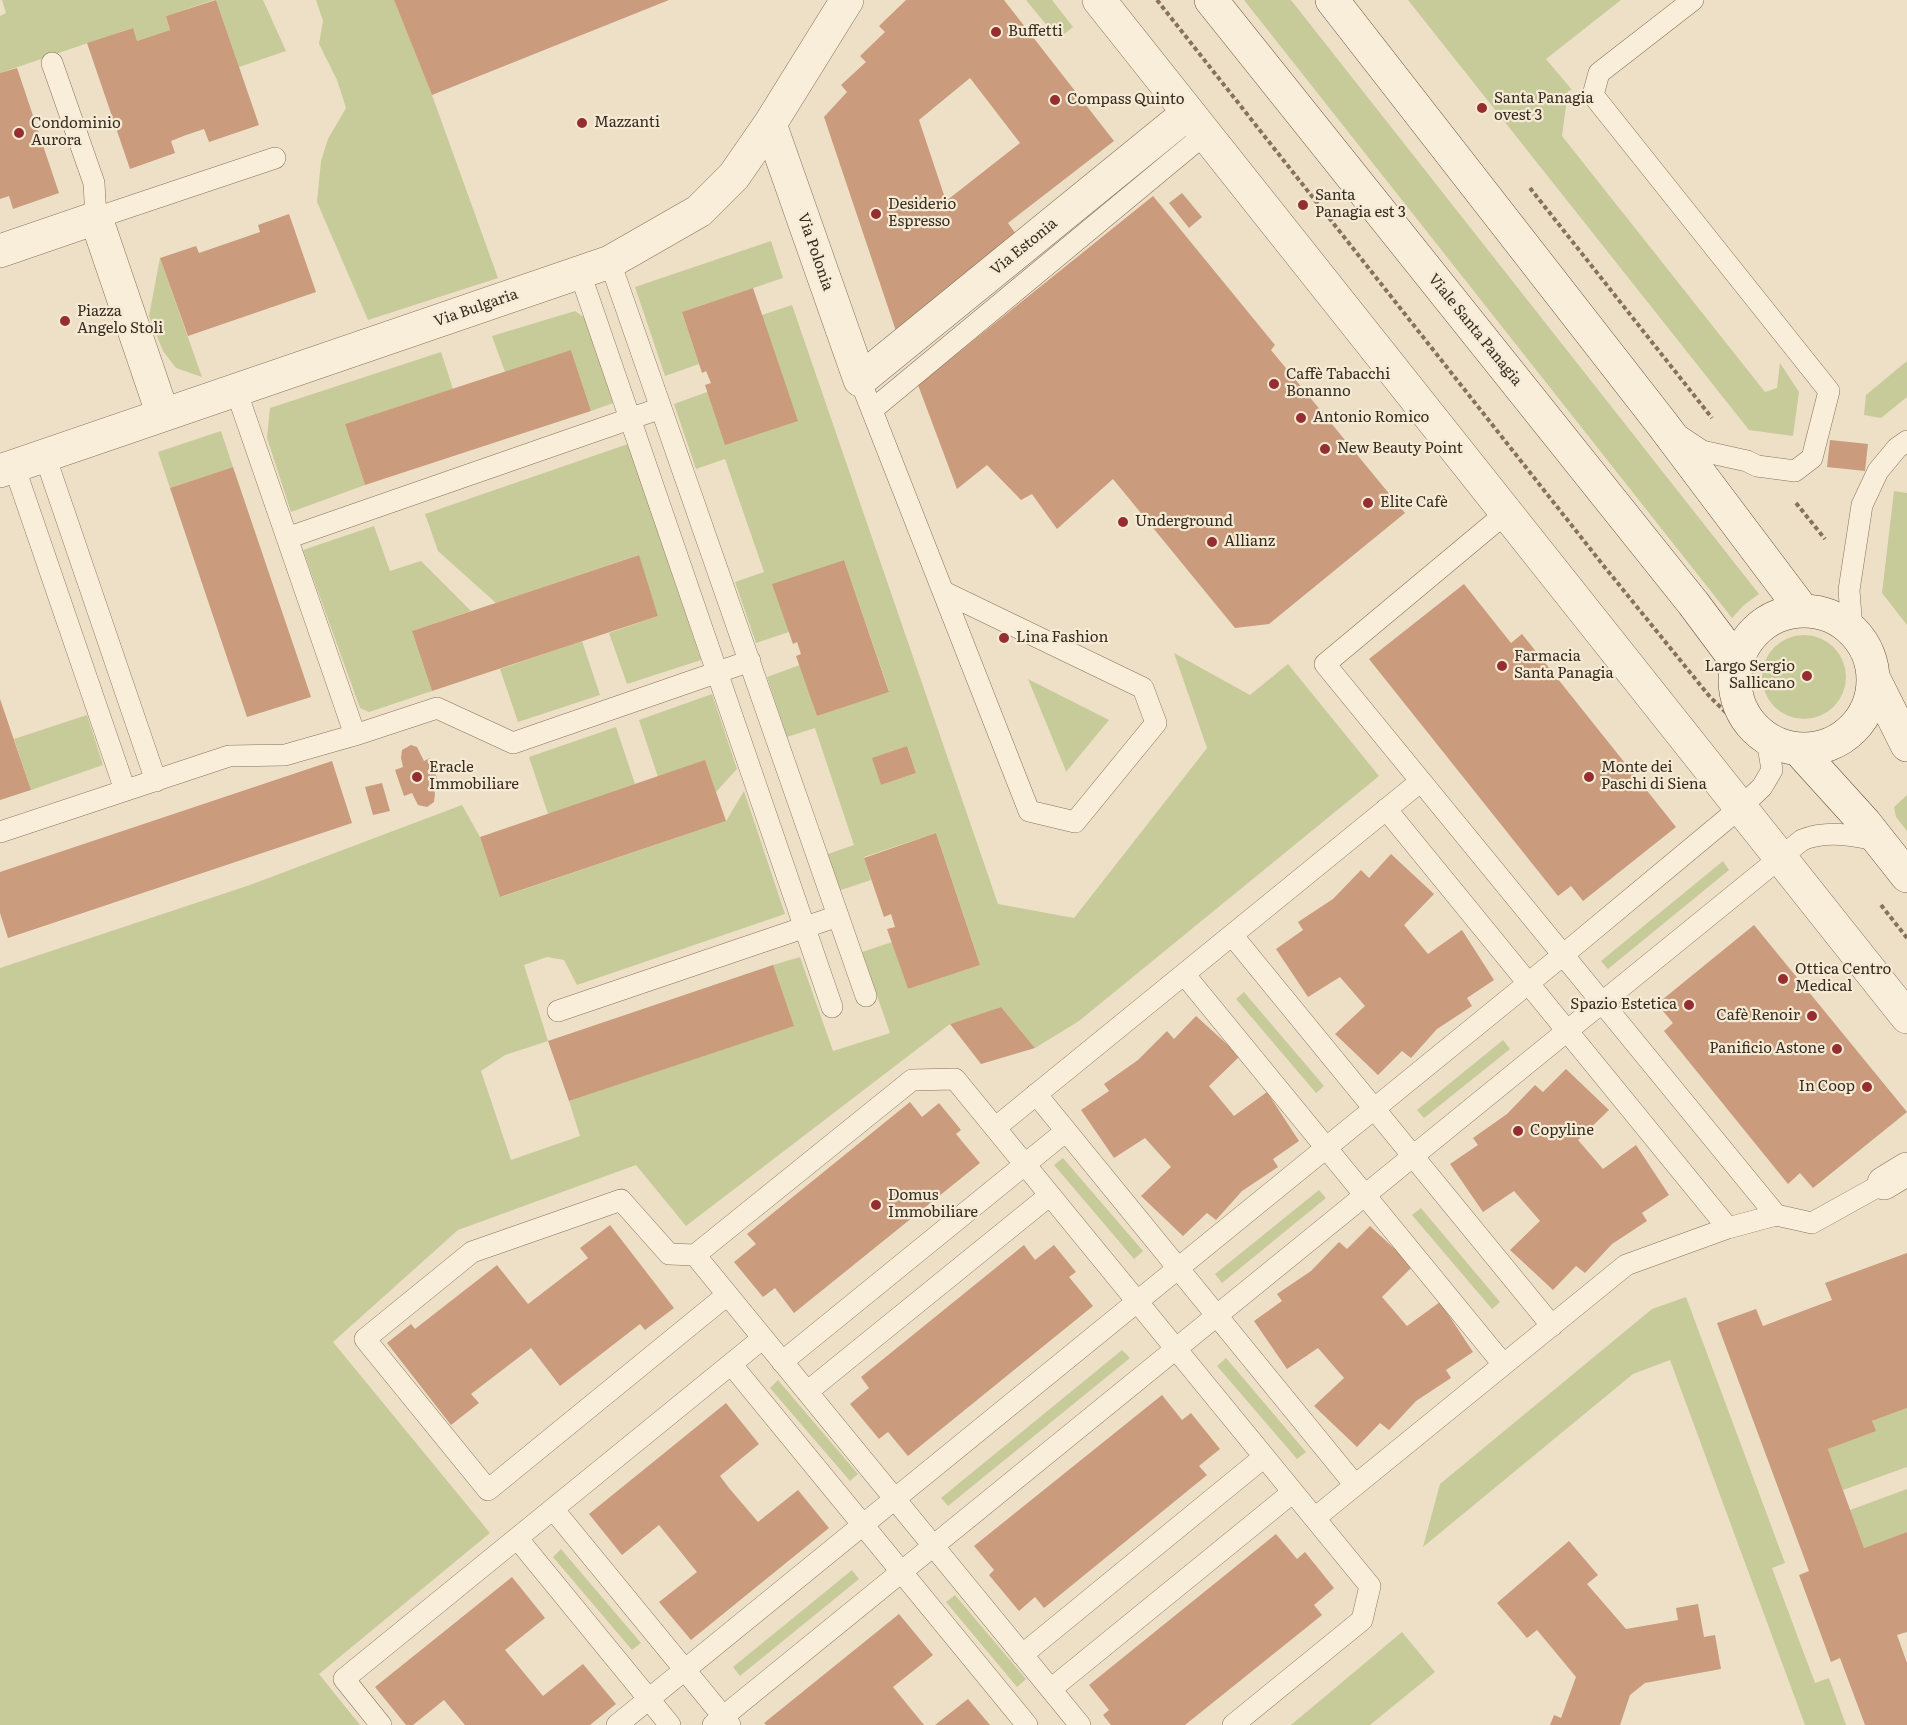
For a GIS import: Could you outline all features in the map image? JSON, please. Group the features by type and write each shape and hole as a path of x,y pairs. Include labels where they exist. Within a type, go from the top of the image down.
{"street":[{"name":"Via Bulgaria","path":"7,468 595,267 699,211 734,176 770,124 847,0"},
{"path":"1099,0 1907,1017"},
{"name":"Viale Santa Panagia","path":"1210,0 1693,603 1737,662"},
{"path":"1332,0 1663,425 1803,610"},
{"name":"Via Polonia","path":"770,124 860,380"},
{"name":"Via Estonia","path":"860,380 1196,124"},
{"path":"0,251 96,219 163,415"},
{"path":"1874,677 1871,697 1864,715 1852,730 1827,745 1798,749 1782,746 1767,739 1754,728 1743,714 1736,697 1734,680 1743,645 1754,631 1768,620 1803,610 1829,616 1852,630 1867,651 1874,677 1907,745"},
{"path":"1798,749 1907,876"}],"lane":[{"path":"1663,425 1702,451 1747,461 1757,466 1795,471 1812,458 1829,391 1593,95 1599,73 1693,0"},
{"path":"52,63 94,183 96,219 275,158"},
{"path":"872,410 1196,124"},
{"path":"595,267 661,408 866,996"},
{"path":"595,267 631,419 832,1007"},
{"path":"860,380 1029,811 1076,822 1156,723 1143,688 944,592"},
{"path":"236,390 355,735"},
{"path":"287,538 661,408"},
{"path":"1852,630 1849,590 1862,505 1878,471 1897,448 1907,441"},
{"path":"45,456 156,781"},
{"path":"7,468 125,790"},
{"path":"1506,513 1325,663 1776,1215"},
{"path":"0,832 229,756 285,755 437,708 513,743 750,660"},
{"path":"617,1725 1375,1109 1741,807 1762,787 1772,770 1767,739"},
{"path":"995,1128 1421,781"},
{"path":"1386,809 1728,1228"},
{"path":"553,1509 685,1670 722,1722 1175,1348 1802,840 1815,835 1850,835 1879,841"},
{"path":"558,1011 838,916"},
{"path":"1232,935 1552,1326"},
{"path":"1184,974 1503,1364"},
{"path":"727,1295 488,1490 364,1339 472,1252 621,1200 669,1254 695,1255 912,1080 955,1079 1371,1586 1362,1620 1233,1725"},
{"path":"1036,1094 1355,1485"},
{"path":"782,1362 1066,1131"},
{"path":"1315,1518 1626,1265 1728,1228 1776,1215 1812,1223 1895,1176"},
{"path":"807,1392 1050,1195"},
{"path":"695,1255 1080,1725"},
{"path":"381,1725 344,1679 763,1338"},
{"path":"731,1364 1027,1725"},
{"path":"1022,1655 1264,1457"},
{"path":"1051,1689 1293,1492"},
{"path":"517,1538 670,1725"}],"path":[{"path":"1157,0 1710,697"},
{"path":"1527,184 1747,461"},
{"path":"1789,502 1796,502 1834,550 1849,590"}],"green space":[{"path":"2,0 214,0 166,16 170,30 137,41 132,28 0,73 0,16 6,13"},
{"path":"216,0 263,0 286,51 239,67"},
{"path":"316,0 394,0 432,95 498,278 368,320 317,202 321,161 328,139 346,108 337,80 319,44 323,21"},
{"path":"1026,0 1052,0 1073,27 1058,39"},
{"path":"1244,0 1291,0 1759,594 1732,618"},
{"path":"1408,0 1621,0 1546,59 1572,90 1568,91 1562,136 1765,392 1777,388 1780,363 1799,392 1793,436 1749,430"},
{"path":"771,241 783,278 682,312 699,364 665,376 635,287"},
{"path":"160,258 202,377 176,368 163,351 149,316"},
{"path":"792,305 998,904 1074,918 1207,748 1174,653 1250,695 1288,664 1379,776 1079,1021 1035,1048 1001,1007 950,1024 686,1226 636,1165 458,1230 333,1342 490,1533 319,1674 360,1725 0,1725 0,968 250,885 462,805 480,837 501,897 726,821 744,791 785,914 577,985 564,960 547,957 524,965 548,1041 505,1055 481,1071 511,1160 580,1136 569,1101 682,1063 773,965 800,957 833,1051 890,1033 862,952 892,942 908,989 980,965 936,833 864,857 871,880 838,891 825,855 854,845 815,728 787,737 767,677 800,665 817,716 889,691 844,560 773,584 789,632 756,643 735,582 764,572 725,459 696,469 674,404 707,392 762,315","holes":["907,746 916,773 881,785 873,758"]},
{"path":"575,311 585,318 613,403 591,411 571,350 505,372 492,336"},
{"path":"441,352 453,389 345,424 365,485 291,512 267,438 270,408"},
{"path":"1907,361 1907,397 1881,418 1864,415 1866,395"},
{"path":"221,431 233,467 170,488 158,452"},
{"path":"628,444 701,660 627,684 609,633 658,616 638,555 496,603 438,551 425,514"},
{"path":"1894,491 1907,493 1907,625 1882,593"},
{"path":"374,526 390,571 421,561 471,611 412,631 432,691 369,712 360,708 303,550"},
{"path":"1804,635 1820,638 1834,647 1843,661 1846,677 1843,693 1834,707 1820,716 1804,719 1788,716 1774,707 1765,693 1762,677 1765,661 1774,647 1788,638"},
{"path":"582,641 600,695 518,722 500,669"},
{"path":"1028,679 1109,720 1066,772 1066,771"},
{"path":"712,694 737,769 716,792 705,761 658,777 639,720"},
{"path":"87,715 103,765 31,790 14,739"},
{"path":"616,727 635,784 548,814 529,757"},
{"path":"1907,795 1907,831 1896,817 1894,807"},
{"path":"1723,861 1729,870 1608,969 1601,961"},
{"path":"1244,992 1324,1086 1316,1093 1236,999"},
{"path":"1503,1040 1510,1049 1424,1118 1417,1110"},
{"path":"1063,1158 1143,1251 1134,1259 1054,1165"},
{"path":"1319,1190 1326,1198 1222,1283 1215,1274"},
{"path":"1421,1208 1500,1302 1492,1309 1412,1215"},
{"path":"1686,1297 1785,1563 1772,1568 1815,1683 1829,1678 1846,1725 1805,1725 1670,1360 1633,1374 1423,1547 1440,1484 1652,1309"},
{"path":"1122,1350 1130,1358 948,1506 941,1498"},
{"path":"1226,1358 1306,1452 1297,1459 1217,1366"},
{"path":"778,1380 858,1474 850,1481 770,1388"},
{"path":"1907,1408 1907,1467 1843,1490 1828,1449 1875,1431 1872,1421"},
{"path":"1907,1489 1907,1532 1864,1548 1850,1510"},
{"path":"561,1549 641,1643 632,1650 553,1557"},
{"path":"852,1570 859,1579 740,1676 733,1667"},
{"path":"955,1595 1026,1679 1017,1687 946,1602"},
{"path":"1402,1632 1435,1672 1370,1725 1291,1725"}],"building":[{"path":"216,0 259,125 209,142 204,129 186,135 171,141 175,153 130,169 87,43 133,28 137,41 170,30 166,16"},
{"path":"394,0 669,0 432,95"},
{"path":"906,0 1004,0 1114,141 1008,223 1021,241 897,334 824,117 847,92 841,85 866,62 860,56 885,32 879,26","holes":["970,78 1020,143 946,201 919,120"]},
{"name":"Condominio Aurora","path":"17,68 59,193 13,209 9,196 0,199 0,73"},
{"path":"1182,193 1202,217 1189,228 1169,203"},
{"path":"1153,196 1275,345 1271,350 1405,513 1269,624 1235,628 1113,479 1057,529 1032,494 1021,500 987,465 957,489 918,385"},
{"path":"289,214 316,292 188,336 160,258 196,246 199,253 260,232 258,225"},
{"path":"753,288 798,421 725,445 705,385 711,383 706,371 702,373 682,312"},
{"path":"571,350 591,411 365,485 345,424"},
{"path":"1830,440 1868,444 1865,471 1827,467"},
{"path":"233,467 311,697 247,717 170,488"},
{"path":"639,555 658,616 432,691 412,631"},
{"path":"844,560 889,692 817,716 796,656 801,654 797,642 793,644 772,584"},
{"path":"1464,584 1511,643 1522,634 1676,827 1583,901 1571,886 1558,896 1369,659"},
{"path":"0,699 31,790 0,800"},
{"name":"Eracle Immobiliare","path":"411,745 417,747 424,761 430,758 439,784 431,786 435,793 434,802 427,807 418,805 412,793 404,796 395,770 403,767 402,750"},
{"path":"907,746 916,773 881,785 872,758"},
{"path":"705,760 726,821 500,897 480,837"},
{"path":"332,761 352,823 8,938 0,913 0,872"},
{"path":"382,783 390,811 373,815 365,787"},
{"path":"936,833 980,965 908,989 887,929 895,927 891,914 884,917 864,858"},
{"path":"1391,854 1434,894 1404,925 1428,954 1462,930 1494,980 1467,998 1472,1006 1437,1029 1411,1058 1402,1051 1378,1075 1335,1034 1365,1006 1340,977 1308,997 1276,949 1303,930 1298,922 1333,899 1361,870 1369,878"},
{"path":"1754,925 1907,1112 1813,1188 1800,1173 1788,1184 1664,1031 1673,1023 1657,1004"},
{"path":"773,965 794,1026 569,1101 548,1041"},
{"path":"1001,1007 1035,1048 981,1064 950,1024"},
{"path":"1196,1016 1240,1056 1209,1086 1234,1116 1267,1092 1299,1141 1273,1159 1278,1167 1242,1191 1216,1220 1207,1213 1183,1236 1141,1196 1171,1167 1145,1138 1114,1158 1081,1110 1109,1091 1104,1084 1138,1060 1167,1031 1174,1039"},
{"path":"1566,1069 1609,1110 1578,1140 1603,1169 1636,1145 1669,1195 1642,1213 1647,1221 1612,1244 1585,1273 1576,1266 1553,1290 1510,1250 1540,1221 1514,1191 1483,1212 1450,1164 1478,1145 1473,1138 1507,1114 1535,1085 1543,1092"},
{"path":"910,1102 922,1117 939,1103 961,1130 956,1134 980,1163 794,1313 775,1288 763,1297 734,1262 756,1244 747,1234"},
{"path":"610,1225 674,1308 645,1330 640,1324 560,1386 531,1348 471,1394 479,1403 451,1425 387,1343 411,1324 415,1329 497,1265 528,1304 588,1258 580,1248"},
{"path":"1370,1226 1413,1266 1382,1297 1407,1326 1440,1302 1473,1352 1446,1370 1451,1378 1416,1401 1389,1430 1380,1423 1357,1447 1314,1406 1344,1378 1318,1348 1287,1369 1254,1321 1282,1301 1277,1294 1311,1271 1339,1242 1347,1249"},
{"path":"1024,1245 1035,1260 1054,1245 1076,1272 1069,1277 1093,1306 908,1456 888,1432 879,1439 850,1404 869,1388 861,1377"},
{"path":"1907,1253 1907,1408 1872,1421 1876,1431 1828,1449 1864,1548 1907,1532 1907,1632 1897,1635 1907,1663 1907,1725 1865,1725 1840,1658 1831,1662 1799,1575 1809,1571 1717,1323 1756,1309 1763,1326 1832,1300 1825,1283"},
{"path":"1162,1395 1182,1420 1191,1413 1220,1449 1199,1466 1207,1475 1044,1608 1035,1597 1019,1611 989,1575 994,1570 974,1546"},
{"path":"726,1403 759,1444 720,1476 729,1488 758,1522 798,1490 829,1528 691,1640 659,1602 697,1572 659,1525 622,1555 589,1514"},
{"path":"1276,1534 1297,1559 1305,1552 1334,1588 1314,1605 1322,1615 1185,1725 1111,1725 1103,1715 1109,1710 1089,1685"},
{"path":"1569,1541 1598,1575 1587,1584 1626,1629 1678,1620 1676,1608 1698,1604 1704,1637 1715,1635 1721,1669 1645,1683 1630,1695 1620,1725 1550,1725 1554,1715 1561,1718 1576,1677 1537,1630 1527,1638 1497,1603"},
{"path":"512,1577 545,1618 505,1650 543,1696 583,1664 616,1704 590,1725 465,1725 444,1700 413,1725 406,1725 375,1687"},
{"path":"899,1614 933,1655 893,1687 924,1725 766,1725 764,1723"},
{"path":"968,1699 990,1725 935,1725"}],"place":[{"name":"Buffetti","path":"996,32"},
{"name":"Compass Quinto","path":"1055,100"},
{"name":"Santa Panagia ovest 3","path":"1482,108"},
{"name":"Mazzanti","path":"582,123"},
{"name":"Condominio Aurora","path":"19,133"},
{"name":"Santa Panagia est 3","path":"1303,205"},
{"name":"Desiderio Espresso","path":"876,214"},
{"name":"Piazza Angelo Stoli","path":"65,321"},
{"name":"Caffè Tabacchi Bonanno","path":"1274,384"},
{"name":"Antonio Romico","path":"1301,418"},
{"name":"New Beauty Point","path":"1325,449"},
{"name":"Elite Cafè","path":"1368,503"},
{"name":"Underground","path":"1123,522"},
{"name":"Allianz","path":"1212,542"},
{"name":"Lina Fashion","path":"1004,638"},
{"name":"Farmacia Santa Panagia","path":"1502,666"},
{"name":"Largo Sergio Sallicano","path":"1807,676"},
{"name":"Eracle Immobiliare","path":"417,777"},
{"name":"Monte dei Paschi di Siena","path":"1589,777"},
{"name":"Ottica Centro Medical","path":"1783,979"},
{"name":"Spazio Estetica","path":"1689,1005"},
{"name":"Cafè Renoir","path":"1812,1016"},
{"name":"Panificio Astone","path":"1837,1049"},
{"name":"In Coop","path":"1867,1087"},
{"name":"Copyline","path":"1518,1131"},
{"name":"Domus Immobiliare","path":"876,1205"}]}
